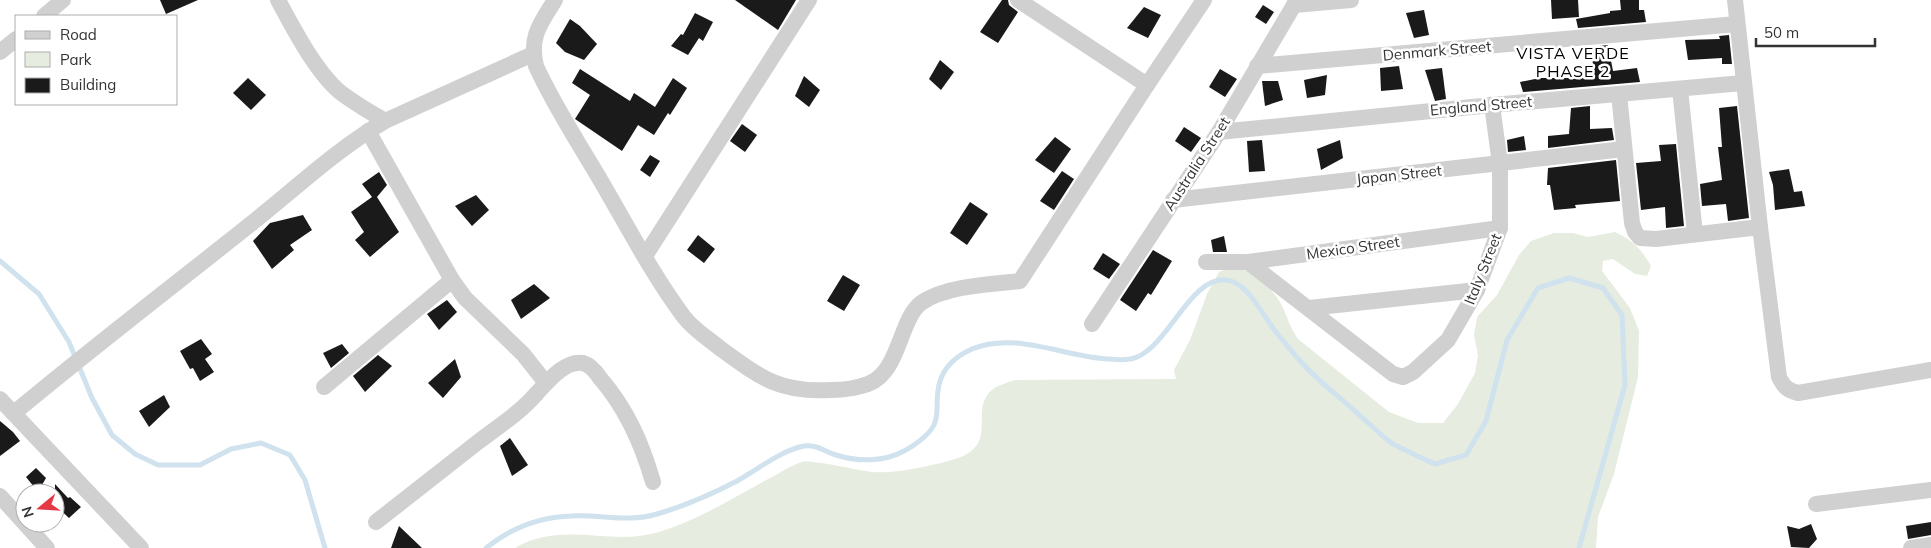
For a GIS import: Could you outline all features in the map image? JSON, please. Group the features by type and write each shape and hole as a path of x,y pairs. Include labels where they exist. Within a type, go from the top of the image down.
{"street":[{"path":"45,15 63,0"},
{"path":"278,0 290,24 323,74 340,92 385,121"},
{"path":"555,0 537,31 533,42 533,54 541,78 667,293 686,319 702,334 770,382 788,388 811,392 853,388 869,384 882,374 892,360 913,312 920,304 935,296 962,289 1020,281 1146,85 1204,0"},
{"path":"645,256 809,0"},
{"path":"1018,0 1146,85"},
{"path":"1295,2 1351,0"},
{"path":"1735,0 1760,227 1779,377 1783,386 1789,391 1798,393 1931,370"},
{"name":"Australia Street","path":"1092,324 1219,132 1295,2"},
{"name":"Denmark Street","path":"1258,66 1737,24"},
{"path":"0,52 15,40"},
{"path":"14,413 96,345 368,131 385,121 533,54"},
{"name":"England Street","path":"1219,132 1492,105 1744,84"},
{"path":"1680,89 1695,234"},
{"path":"1619,94 1630,210 1635,232 1640,238 1647,239 1760,227"},
{"name":"Italy Street","path":"1309,308 1393,374 1403,377 1413,372 1448,340 1477,290 1500,228 1500,164 1492,105"},
{"path":"368,131 452,280 465,298 523,354 546,383"},
{"name":"Japan Street","path":"1173,200 1624,149"},
{"name":"Mexico Street","path":"1206,262 1248,262 1500,228"},
{"path":"1248,262 1309,308 1477,290"},
{"path":"324,387 452,280"},
{"path":"376,522 509,418 562,370 576,363 586,364 596,372 611,390 640,442 653,482"},
{"path":"0,399 141,548"},
{"path":"1816,504 1931,490"},
{"path":"0,496 47,548"},
{"path":"1911,548 1931,545"}],"green space":[{"path":"1615,232 1627,238 1636,246 1651,266 1647,276 1635,274 1613,259 1603,261 1602,271 1630,308 1639,331 1638,377 1614,474 1598,517 1596,548 515,548 533,540 551,536 623,537 659,532 701,515 789,467 802,462 815,462 866,471 893,472 958,458 970,452 977,445 982,428 982,410 988,394 997,387 1015,380 1176,379 1174,370 1190,340 1207,294 1219,272 1230,269 1245,269 1259,278 1277,298 1298,339 1389,412 1418,423 1443,423 1458,404 1475,373 1478,355 1474,335 1477,317 1497,295 1519,255 1531,241 1554,233 1573,233 1588,237"}],"building":[{"path":"160,0 198,0 166,14"},
{"path":"735,0 796,0 778,30"},
{"path":"1002,0 1008,0 1009,5 1018,12 998,43 980,32"},
{"path":"1551,0 1578,0 1579,17 1552,19"},
{"path":"1620,0 1639,0 1639,10 1644,10 1646,22 1578,28 1576,19 1621,10"},
{"path":"1263,5 1274,12 1266,24 1255,17"},
{"path":"1144,7 1161,15 1148,38 1127,28"},
{"path":"1424,10 1429,35 1414,38 1406,13"},
{"path":"695,13 713,22 703,41 699,38 688,55 671,46 681,34 683,35"},
{"path":"570,19 580,26 597,44 584,60 565,52 556,43"},
{"path":"1729,35 1732,64 1722,64 1722,58 1688,60 1685,40 1720,39 1719,36"},
{"path":"1608,45 1613,71 1637,68 1640,82 1523,92 1520,82 1540,78 1571,78 1570,73 1594,70 1590,47"},
{"path":"940,60 954,72 941,90 929,79"},
{"path":"1399,66 1403,89 1381,91 1380,68"},
{"path":"1442,68 1446,99 1435,101 1425,70"},
{"path":"580,69 630,101 634,93 655,107 673,78 687,88 670,115 668,113 654,135 638,125 622,151 575,119 590,95 572,83"},
{"path":"1220,69 1237,79 1225,97 1209,87"},
{"path":"1327,75 1325,95 1307,98 1304,80"},
{"path":"804,76 820,90 809,107 795,96"},
{"path":"248,78 266,95 251,110 233,93"},
{"path":"1262,81 1278,81 1283,100 1265,106"},
{"path":"1590,106 1590,129 1612,128 1614,140 1548,148 1548,136 1569,134 1571,108"},
{"path":"1737,106 1749,218 1728,221 1726,204 1702,206 1700,184 1722,180 1718,147 1722,147 1719,108"},
{"path":"742,124 757,135 745,152 730,141"},
{"path":"1184,127 1201,138 1191,152 1175,141"},
{"path":"1524,136 1526,150 1508,152 1507,140"},
{"path":"1055,137 1071,149 1054,173 1035,160"},
{"path":"1262,140 1265,171 1249,172 1247,141"},
{"path":"1340,140 1343,158 1321,170 1317,149"},
{"path":"1676,144 1684,226 1666,228 1665,207 1641,210 1636,163 1661,161 1659,145"},
{"path":"650,155 660,161 650,177 640,170"},
{"path":"1616,160 1620,201 1575,205 1576,208 1554,210 1550,185 1547,185 1548,168"},
{"path":"1789,169 1794,192 1802,191 1805,206 1775,210 1773,185 1769,172"},
{"path":"1062,171 1074,179 1054,210 1040,201"},
{"path":"379,172 387,185 377,197 399,232 370,257 355,240 364,232 351,212 372,197 362,184"},
{"path":"476,195 489,210 472,226 455,206"},
{"path":"970,202 988,214 967,245 950,233"},
{"path":"303,215 312,230 290,245 294,250 272,269 253,241 270,223"},
{"path":"698,235 715,249 704,263 687,250"},
{"path":"1224,236 1227,252 1213,252 1211,240"},
{"path":"1153,250 1172,261 1151,295 1148,293 1136,311 1120,300"},
{"path":"1103,253 1120,264 1109,279 1093,269"},
{"path":"843,275 860,285 844,311 827,301"},
{"path":"534,284 550,298 521,319 511,300"},
{"path":"447,300 457,312 439,330 427,314"},
{"path":"201,339 212,354 205,359 214,372 200,381 193,368 190,369 180,351"},
{"path":"342,344 349,353 331,368 323,353"},
{"path":"378,355 392,366 365,392 353,376"},
{"path":"455,359 461,377 443,398 428,383"},
{"path":"164,395 170,407 149,427 139,411"},
{"path":"0,421 20,441 0,456"},
{"path":"510,438 528,465 512,476 500,446"},
{"path":"36,468 46,478 43,483 31,483 26,477"},
{"path":"65,495 81,507 69,518 65,514"},
{"path":"1931,522 1931,535 1908,539 1906,526"},
{"path":"1811,524 1817,539 1809,548 1791,547 1787,526 1799,529"},
{"path":"399,526 422,548 391,548"}],"waterway":[{"path":"0,261 39,294 69,342 92,398 112,435 135,454 158,465 200,465 231,449 261,443 290,455 305,480 325,548"},
{"path":"486,548 515,529 537,521 559,517 582,516 636,518 667,511 718,491 778,456 804,446 813,446 836,455 862,460 896,455 917,443 932,429 936,417 939,383 949,365 965,352 989,344 1006,343 1040,346 1092,357 1127,360 1149,350 1191,299 1202,289 1213,282 1226,280 1234,282 1248,293 1276,332 1322,383 1393,444 1435,464 1466,455 1486,421 1507,340 1538,288 1569,278 1603,288 1622,315 1625,385 1579,548"}],"district":[{"name":"VISTA VERDE PHASE 2","path":"1573,62"}]}
